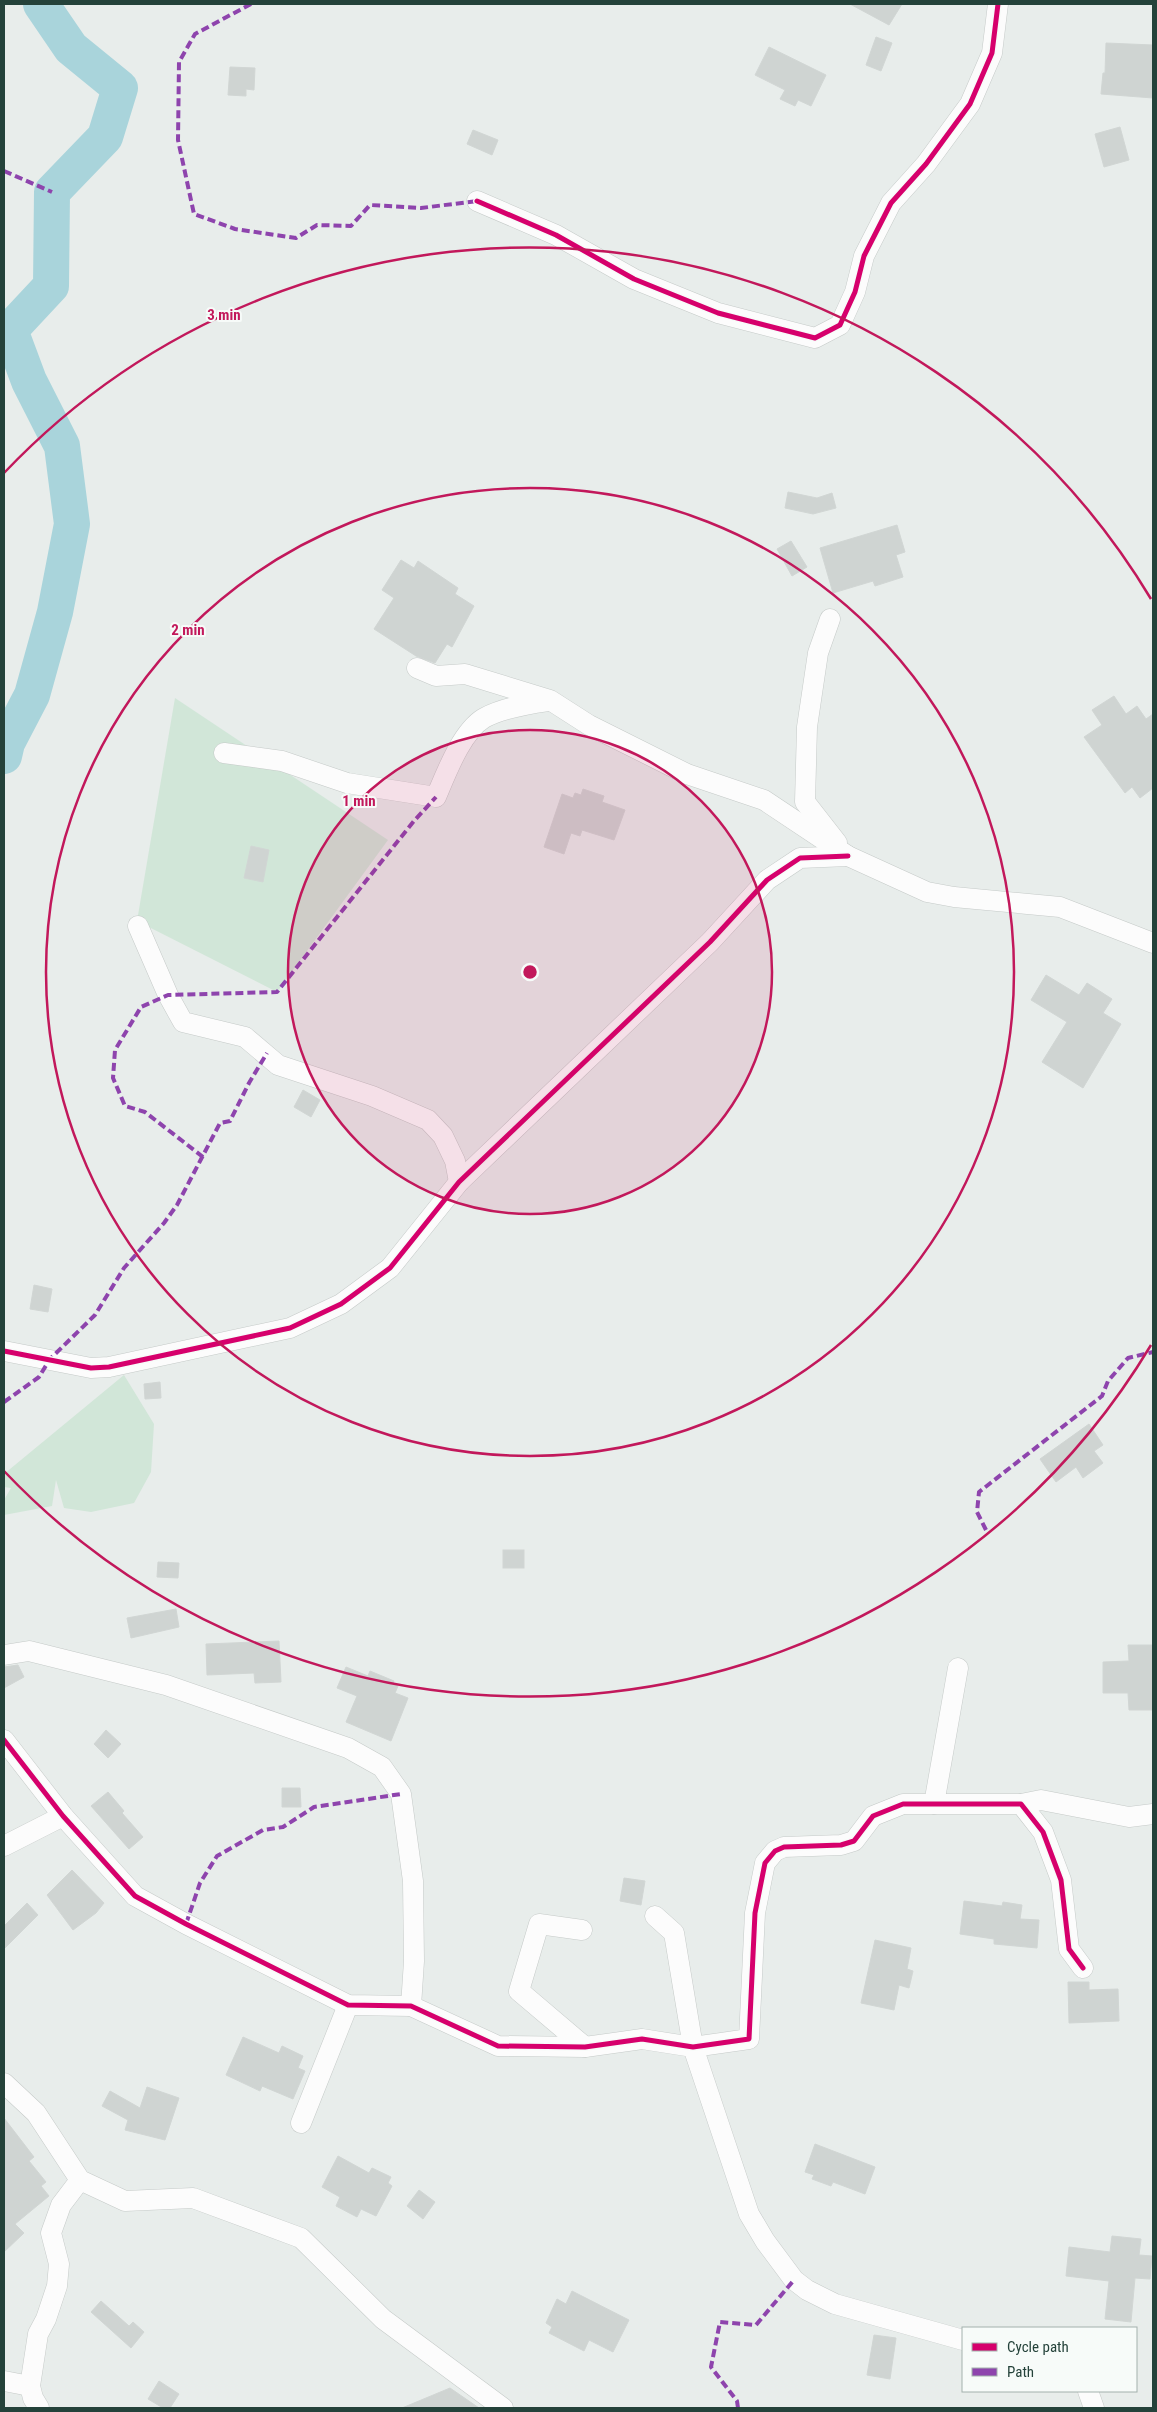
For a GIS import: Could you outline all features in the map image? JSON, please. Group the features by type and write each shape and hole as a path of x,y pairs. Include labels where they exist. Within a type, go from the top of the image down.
{"street":[{"path":"478,202 556,235 634,279 709,310 815,338 840,325 855,292 864,256 891,203 926,164 970,104 992,53 998,4"},
{"path":"830,620 818,653 807,727 805,802 848,856"},
{"path":"417,668 436,676 465,674 550,700 596,729 686,774 764,800 848,856 927,892 954,897 1060,907 1153,944"},
{"path":"224,752 282,761 348,783 436,798 459,745 483,719 517,706 550,700"},
{"path":"4,1351 91,1368 109,1367 290,1328 341,1304 390,1268 459,1182 710,942 767,880 800,858 848,856"},
{"path":"138,926 168,995 183,1022 244,1037 278,1065 372,1096 428,1120 443,1136 451,1152 455,1161 459,1182"},
{"path":"4,1655 29,1651 166,1684 348,1748 382,1767 401,1794 413,1881 414,1962 411,2006"},
{"path":"934,1804 958,1668"},
{"path":"4,1740 63,1816 135,1896 186,1924 348,2005 411,2006 498,2046 585,2047 642,2039 693,2047 749,2039 755,1913 765,1863 775,1850 784,1847 841,1845 854,1841 873,1816 890,1807 903,1804 1021,1804 1041,1800 1129,1817 1153,1814"},
{"path":"1021,1804 1043,1832 1061,1880 1069,1949 1083,1968"},
{"path":"4,1846 63,1816"},
{"path":"655,1916 674,1933 693,2047 750,2214 765,2242 794,2280 807,2290 835,2304 962,2340"},
{"path":"582,1930 539,1924 519,1991 585,2047"},
{"path":"301,2123 348,2005"},
{"path":"4,2084 36,2113 80,2180 125,2202 193,2198 301,2238 383,2319 503,2408"},
{"path":"39,2408 33,2398 30,2386 38,2334 46,2319 57,2286 59,2264 51,2233 61,2205 80,2180"},
{"path":"4,2380 30,2386"},
{"path":"1088,2392 1094,2408"}],"green space":[{"path":"175,698 388,840 277,992 137,921"},
{"path":"124,1375 154,1424 151,1472 134,1503 91,1512 64,1508 56,1480 52,1506 4,1515 4,1500 11,1488 4,1487 4,1474"}],"building":[{"path":"850,4 902,4 889,25"},
{"path":"876,37 892,43 881,71 866,65"},
{"path":"1106,43 1153,45 1153,98 1101,94 1103,73 1105,73"},
{"path":"769,47 826,75 811,106 798,100 795,106 780,99 785,90 755,75"},
{"path":"230,67 255,68 254,90 246,89 246,96 228,95"},
{"path":"1120,127 1129,160 1104,167 1095,134"},
{"path":"473,130 498,140 492,155 467,144"},
{"path":"788,492 817,498 832,493 836,508 813,514 785,508"},
{"path":"897,525 905,552 896,555 903,577 875,586 873,581 833,593 820,548"},
{"path":"791,541 807,567 792,576 777,549"},
{"path":"401,560 414,568 418,561 458,588 455,594 474,606 452,647 447,644 435,663 416,656 374,629 394,598 382,590"},
{"path":"1114,696 1126,714 1137,706 1146,719 1153,714 1153,788 1140,798 1132,787 1125,793 1084,737 1102,725 1092,710"},
{"path":"583,789 604,796 602,802 625,810 614,840 582,830 580,836 571,833 564,854 544,847 562,794 573,798 575,793 581,795"},
{"path":"251,846 269,850 263,882 244,878"},
{"path":"1046,975 1079,995 1087,983 1112,999 1103,1013 1121,1024 1083,1088 1042,1062 1067,1022 1031,1000"},
{"path":"303,1090 320,1100 311,1117 294,1107"},
{"path":"34,1285 52,1289 48,1312 30,1309"},
{"path":"160,1382 161,1398 145,1399 144,1384"},
{"path":"1089,1424 1103,1445 1094,1451 1103,1463 1083,1478 1076,1467 1056,1482 1040,1459"},
{"path":"503,1550 524,1550 524,1568 503,1568"},
{"path":"158,1562 179,1563 178,1578 157,1577"},
{"path":"176,1609 179,1627 131,1638 127,1618"},
{"path":"279,1641 281,1682 255,1683 254,1673 207,1675 206,1644"},
{"path":"1128,1645 1153,1645 1153,1710 1129,1710 1128,1693 1103,1693 1103,1662 1129,1661"},
{"path":"18,1665 24,1677 4,1688 4,1667"},
{"path":"346,1667 368,1676 370,1671 394,1681 393,1684 398,1686 395,1693 408,1698 391,1741 346,1722 357,1696 337,1688"},
{"path":"106,1730 121,1744 108,1758 94,1744"},
{"path":"282,1788 300,1788 301,1807 282,1807"},
{"path":"108,1792 124,1811 122,1813 143,1837 129,1849 91,1806"},
{"path":"72,1870 104,1903 96,1913 73,1930 47,1895"},
{"path":"624,1878 645,1881 641,1905 620,1901"},
{"path":"964,1901 1002,1906 1003,1902 1022,1905 1020,1919 1039,1920 1037,1948 994,1944 994,1939 960,1934"},
{"path":"27,1903 38,1915 4,1949 4,1926"},
{"path":"875,1940 911,1948 907,1969 913,1971 909,1988 899,1985 894,2010 861,2003"},
{"path":"1068,1982 1089,1982 1089,1990 1118,1989 1119,2021 1069,2023"},
{"path":"243,2037 279,2053 282,2046 303,2056 298,2068 305,2071 293,2099 262,2086 260,2091 226,2075"},
{"path":"147,2087 179,2098 165,2140 125,2130 128,2120 102,2106 110,2091 140,2108"},
{"path":"4,2118 34,2157 29,2161 46,2182 41,2186 49,2196 15,2224 24,2233 4,2252"},
{"path":"815,2144 875,2167 865,2194 833,2182 831,2186 812,2179 814,2175 805,2172"},
{"path":"338,2156 369,2173 372,2168 391,2177 388,2183 392,2186 376,2216 361,2209 357,2217 336,2206 340,2197 322,2187"},
{"path":"419,2190 435,2202 423,2219 407,2206"},
{"path":"1112,2236 1141,2239 1139,2255 1152,2256 1150,2279 1135,2278 1131,2322 1105,2319 1109,2281 1066,2276 1069,2247 1110,2252"},
{"path":"572,2291 629,2320 613,2352 589,2340 584,2351 549,2333 552,2327 546,2323 557,2299 566,2304"},
{"path":"101,2301 129,2326 133,2322 144,2332 131,2348 91,2312"},
{"path":"874,2335 896,2338 890,2379 867,2375"},
{"path":"159,2381 179,2394 170,2408 163,2408 148,2399"},
{"path":"450,2388 479,2408 402,2408"}],"waterway":[{"path":"4,756 7,743 32,695 55,612 72,524 62,446 29,381 10,330 51,286 52,192 105,137 120,88 71,48 41,4"}],"marked path":[{"path":"251,4 195,34 179,62 178,140 194,214 235,229 296,238 317,225 351,226 370,205 421,208 477,201"},
{"path":"4,171 52,192"},
{"path":"203,1157 145,1112 125,1106 113,1078 115,1050 141,1007 168,995 277,992 414,821 436,797"},
{"path":"4,1402 39,1377 50,1359 95,1315 124,1268 164,1223 177,1205 220,1123 230,1121 267,1053"},
{"path":"986,1530 977,1512 979,1492 1102,1396 1108,1381 1128,1358 1153,1352"},
{"path":"186,1924 200,1883 217,1856 263,1830 283,1827 314,1807 401,1794"},
{"path":"738,2408 737,2401 711,2367 720,2322 756,2325 794,2280"}],"cycle path":[{"path":"477,201 556,235 634,279 718,313 815,338 840,325 855,292 864,256 891,203 926,164 970,104 992,53 998,4"},
{"path":"4,1351 91,1368 109,1367 290,1328 341,1304 390,1268 459,1182 710,942 767,880 800,858 848,856"},
{"path":"4,1740 63,1816 135,1896 186,1924 348,2005 411,2006 498,2046 585,2047 642,2039 693,2047 749,2039 755,1913 765,1863 775,1851 784,1847 841,1845 854,1841 873,1816 903,1804 1021,1804 1043,1832 1061,1880 1069,1949 1083,1968"}]}
